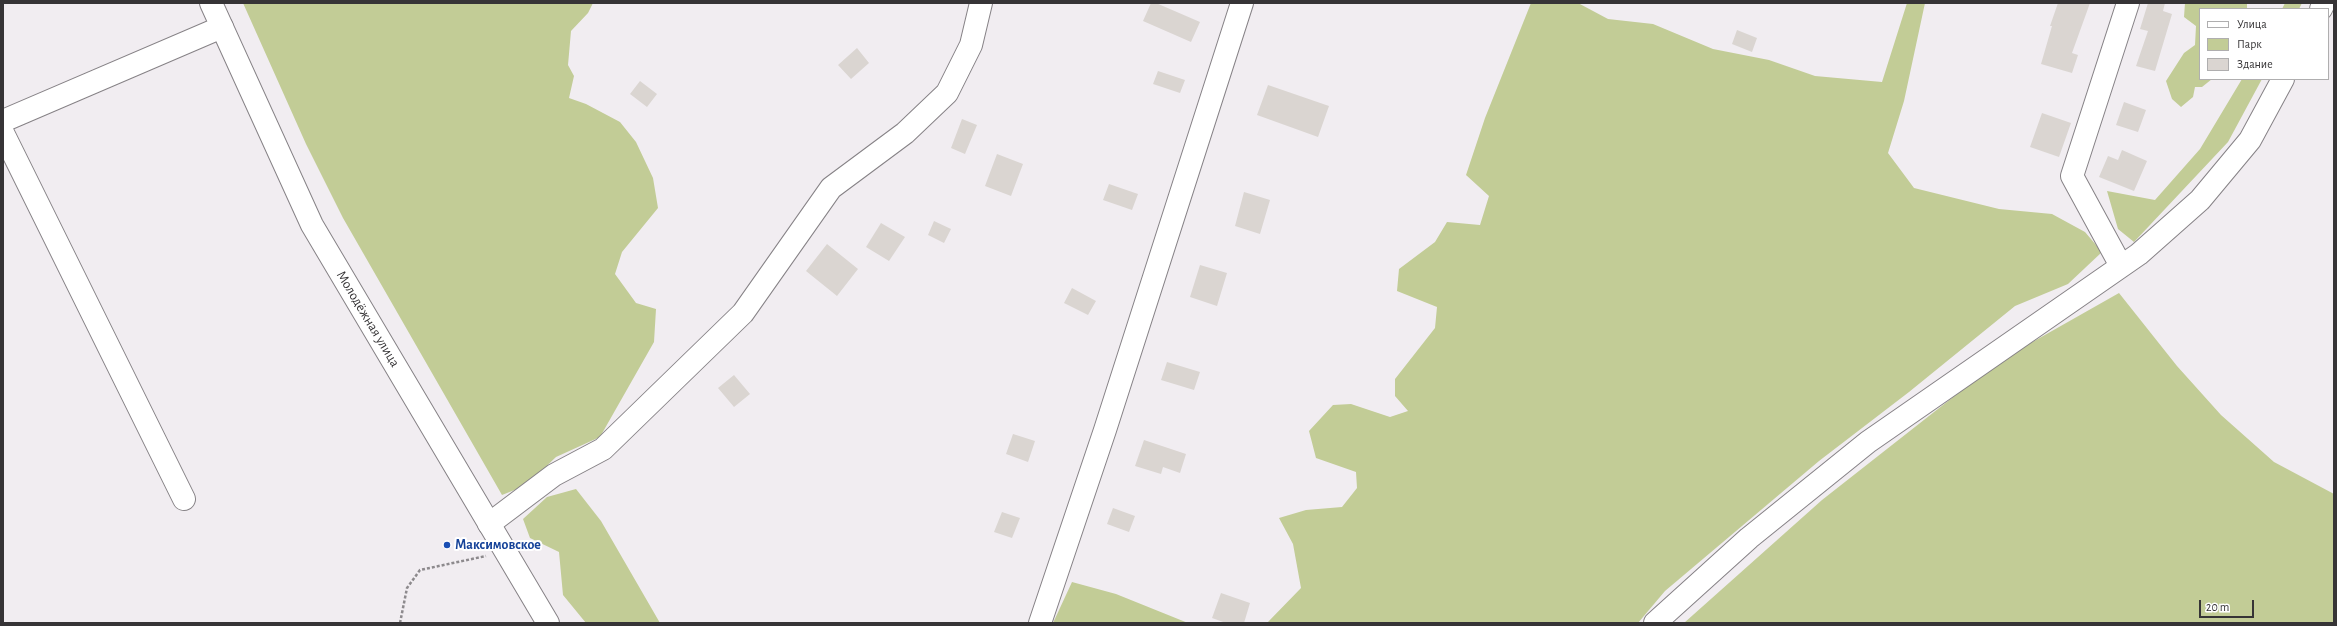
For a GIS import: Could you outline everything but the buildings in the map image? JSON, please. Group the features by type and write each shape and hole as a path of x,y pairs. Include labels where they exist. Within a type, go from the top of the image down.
{"street":[{"name":"Молодёжная улица","path":"211,3 312,225 548,623"},
{"path":"489,524 554,475 603,449 743,313 831,188 905,133 947,93 971,45 981,3"},
{"path":"1040,623 1105,430 1242,3"},
{"path":"2121,266 2072,176 2128,3"},
{"path":"3,121 222,28"},
{"path":"1655,623 1749,538 1868,442 2138,254 2200,200 2250,140 2283,80"},
{"path":"3,133 184,499"}],"path":[{"path":"400,623 407,588 420,570 506,552"}],"green space":[{"path":"243,3 593,3 588,13 571,31 568,65 574,76 569,98 586,104 620,122 636,142 653,178 658,208 622,252 615,274 636,303 656,309 654,342 600,437 556,457 527,485 502,495 343,218 306,144"},
{"path":"1531,3 1578,3 1608,19 1653,24 1713,49 1769,60 1815,76 1882,82 1907,3 1925,3 1904,101 1888,153 1914,188 1999,209 2052,214 2085,232 2102,252 2068,284 2015,306 1909,392 1819,461 1665,591 1638,623 1267,623 1301,588 1293,544 1279,518 1306,510 1342,507 1357,488 1356,472 1316,458 1309,431 1333,405 1351,404 1390,417 1408,411 1395,396 1395,379 1435,328 1437,307 1397,291 1399,269 1435,242 1447,222 1480,225 1489,196 1466,175 1485,118"},
{"path":"2185,3 2247,3 2247,8 2199,8 2199,80 2211,80 2202,87 2195,87 2193,97 2181,107 2172,99 2166,81 2184,53 2195,45 2196,26 2184,17"},
{"path":"2285,3 2302,3 2300,8 2282,8"},
{"path":"2241,80 2261,80 2228,142 2134,242 2118,229 2107,191 2155,200 2200,149"},
{"path":"2119,293 2177,366 2221,415 2274,462 2334,494 2334,623 1684,623 1822,500 1999,361"},
{"path":"576,489 601,521 660,623 586,623 563,595 559,552 530,538 523,519 547,497"},
{"path":"1072,582 1116,594 1188,623 1053,623"}],"place":[{"name":"Максимовское","path":"447,545"}]}
